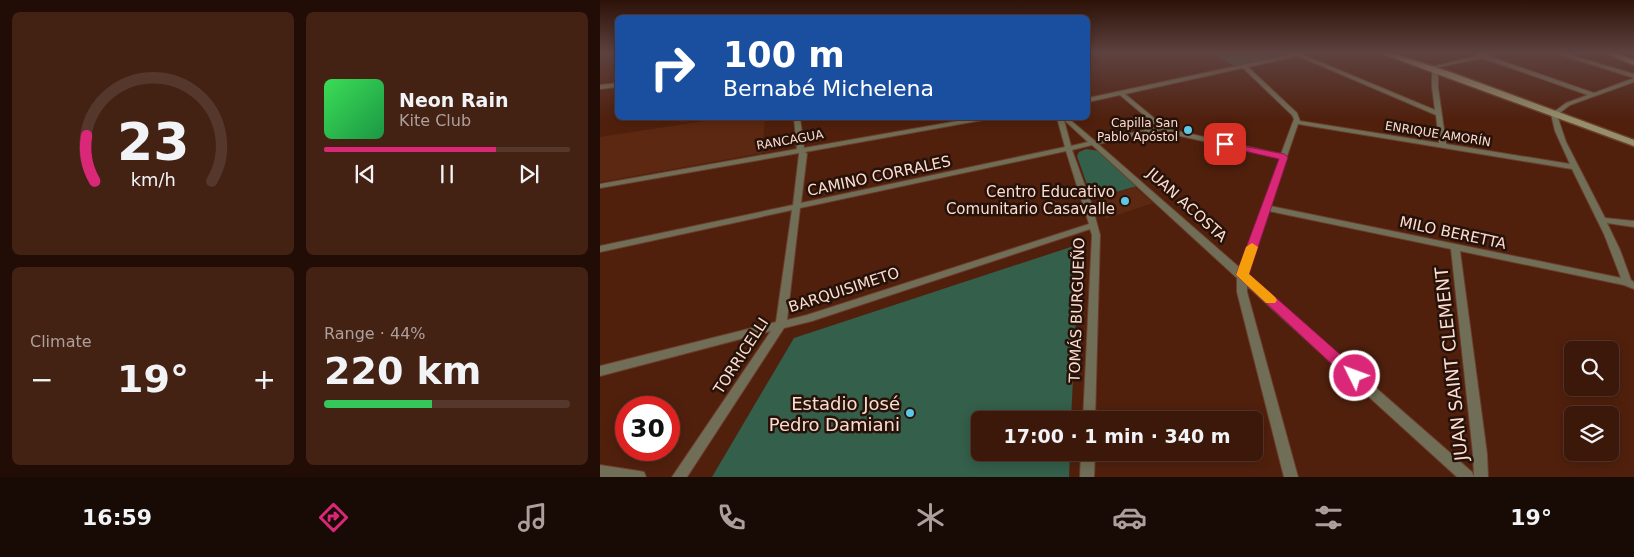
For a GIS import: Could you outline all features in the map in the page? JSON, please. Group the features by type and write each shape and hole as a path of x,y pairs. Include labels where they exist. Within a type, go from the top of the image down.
{"main road":[{"path":"1449,75 1634,143"}],"street":[{"path":"1090,100 1205,75"},
{"path":"1254,75 1296,114 1296,122 1242,275 1242,292 1292,477"},
{"path":"1347,75 1439,114"},
{"path":"1433,75 1443,146"},
{"path":"1538,75 1595,95"},
{"path":"1630,284 1602,220 1555,123 1554,114 1568,104 1634,80"},
{"path":"600,87 615,85"},
{"path":"1120,93 1163,128 1186,136 1284,157"},
{"name":"TORRICELLI","path":"679,477 780,326 786,304 796,223 796,207 804,154 797,120"},
{"name":"RANCAGUA","path":"600,186 973,120"},
{"name":"TOMÁS BURGUEÑO","path":"1060,120 1068,150 1096,235 1089,411"},
{"name":"JUAN ACOSTA","path":"1067,120 1096,143 1467,477"},
{"name":"ENRIQUE AMORÍN","path":"1296,122 1575,167"},
{"path":"1292,132 1323,126"},
{"name":"CAMINO CORRALES","path":"600,249 1068,150 1163,128"},
{"name":"MILO BERETTA","path":"1266,208 1630,284"},
{"path":"1602,220 1634,224"},
{"name":"BARQUISIMETO","path":"600,371 780,326 1094,225"},
{"name":"JUAN SAINT CLEMENT","path":"1455,247 1480,454 1480,477"},
{"path":"1087,477 1088,461"},
{"path":"600,471 639,477"}],"shaded area":[{"path":"711,120 765,120 762,153 600,182 600,137"},
{"name":"Centro Educativo Comunitario Casavalle","path":"1135,187 1153,203 1105,219 1098,198"}],"green space":[{"path":"1086,149 1100,151 1137,186 1092,199 1077,156 1079,152"},
{"path":"1083,243 1077,294 1071,411 971,411 971,461 1070,461 1069,477 712,477 794,338"}],"slow traffic":[{"path":"1252,247 1242,275 1270,300"}],"place":[{"name":"Capilla San Pablo Apóstol","path":"1188,130"},
{"name":"Centro Educativo Comunitario Casavalle","path":"1125,201"},
{"name":"Estadio José Pedro Damiani","path":"910,413"}],"route":[{"path":"1225,144 1284,157 1242,275 1355,376"}]}
